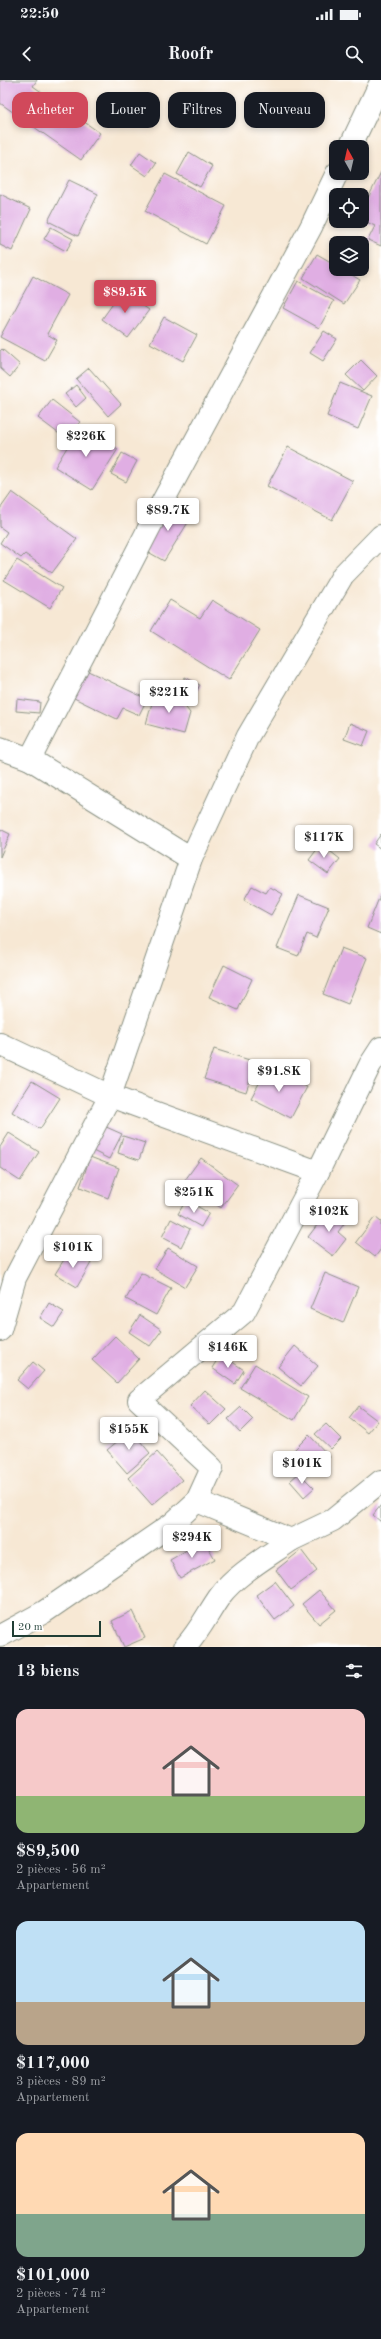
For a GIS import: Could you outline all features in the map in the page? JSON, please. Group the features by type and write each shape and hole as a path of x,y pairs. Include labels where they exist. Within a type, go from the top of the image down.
{"street":[{"path":"353,140 381,82"},
{"path":"30,759 160,508 311,227 334,180"},
{"path":"0,1330 8,1275 110,1096 191,859 248,736 343,575 381,536"},
{"path":"0,748 30,759 191,859"},
{"path":"0,1044 110,1096 318,1172"},
{"path":"0,1636 44,1612 122,1560 172,1524 196,1500 212,1468 139,1400 244,1312 318,1172 370,1065 381,1048"},
{"path":"185,1647 198,1633 221,1595 251,1568 292,1540 333,1520 381,1481"},
{"path":"196,1500 292,1540"}],"building":[{"path":"0,80 37,80 33,86 42,92 12,92 12,111 0,103"},
{"path":"88,125 100,133 81,160 36,128 88,128"},
{"path":"140,152 156,163 147,176 131,165"},
{"path":"189,152 212,166 200,187 177,174"},
{"path":"381,172 381,246 369,240 375,226 369,223 369,196"},
{"path":"165,174 226,206 206,244 145,211"},
{"path":"69,180 98,194 78,236 48,221"},
{"path":"0,194 31,209 12,251 0,245"},
{"path":"51,227 73,239 66,251 44,239"},
{"path":"317,254 329,261 329,276 353,276 360,280 344,304 303,278"},
{"path":"33,276 68,295 47,334 57,340 45,361 0,337"},
{"path":"298,281 334,301 319,328 283,308"},
{"path":"122,291 149,310 128,338 102,319"},
{"path":"164,317 197,335 183,361 150,343"},
{"path":"324,331 337,339 323,361 310,353"},
{"path":"2,349 20,365 10,377 0,368 0,351"},
{"path":"361,360 377,376 363,391 346,375"},
{"path":"89,368 121,404 108,416 76,379"},
{"path":"340,383 372,396 358,429 327,416"},
{"path":"76,385 86,398 76,407 65,394"},
{"path":"52,400 80,422 66,439 38,418"},
{"path":"80,426 118,449 92,490 55,467"},
{"path":"288,447 353,481 332,520 267,486"},
{"path":"122,453 137,461 126,482 111,474"},
{"path":"12,492 77,539 52,573 25,554 21,558 0,543 7,532 0,527 0,509"},
{"path":"171,503 192,516 164,561 143,549"},
{"path":"17,560 62,588 50,608 4,580"},
{"path":"170,600 200,618 212,600 260,630 229,680 151,631"},
{"path":"88,671 147,699 139,715 123,708 117,719 74,698"},
{"path":"185,677 200,685 192,699 177,691"},
{"path":"173,691 190,713 184,734 146,724 152,703"},
{"path":"17,699 40,702 39,713 16,711"},
{"path":"350,723 369,731 363,746 344,739"},
{"path":"0,829 10,834 0,857"},
{"path":"381,834 381,849 374,844"},
{"path":"321,844 340,859 328,874 309,860"},
{"path":"252,886 266,893 270,887 283,894 271,915 244,900"},
{"path":"381,893 381,934 367,928"},
{"path":"299,895 329,907 316,938 307,934 298,956 277,948"},
{"path":"341,948 367,958 348,1004 323,994"},
{"path":"224,965 252,979 238,1010 209,997"},
{"path":"214,1049 256,1062 246,1092 204,1079"},
{"path":"268,1067 307,1087 291,1118 251,1098"},
{"path":"32,1081 60,1098 40,1129 12,1112"},
{"path":"104,1126 122,1134 109,1159 91,1150"},
{"path":"9,1133 39,1152 20,1181 0,1168 0,1147"},
{"path":"123,1136 145,1143 139,1160 118,1153"},
{"path":"90,1157 119,1168 108,1198 80,1187"},
{"path":"201,1158 238,1185 221,1208 185,1180"},
{"path":"186,1200 209,1213 201,1227 178,1214"},
{"path":"330,1208 346,1221 338,1232 346,1239 333,1256 308,1237"},
{"path":"375,1217 381,1222 381,1249 375,1257 356,1242"},
{"path":"171,1219 190,1229 181,1247 162,1237"},
{"path":"168,1248 198,1266 185,1287 155,1269"},
{"path":"70,1250 91,1263 77,1287 55,1274"},
{"path":"141,1273 171,1288 156,1315 126,1299"},
{"path":"325,1273 358,1287 343,1323 310,1309"},
{"path":"49,1303 64,1312 54,1327 40,1318"},
{"path":"140,1315 162,1330 150,1346 129,1332"},
{"path":"115,1336 139,1359 117,1383 92,1360"},
{"path":"295,1346 318,1366 301,1386 278,1367"},
{"path":"221,1354 244,1370 235,1384 212,1368"},
{"path":"33,1362 44,1371 28,1389 17,1380"},
{"path":"255,1364 308,1397 294,1420 240,1388"},
{"path":"205,1390 226,1409 210,1425 190,1406"},
{"path":"358,1406 378,1421 368,1433 349,1418"},
{"path":"241,1407 253,1419 240,1432 228,1419"},
{"path":"326,1424 341,1439 331,1449 315,1434"},
{"path":"131,1430 150,1453 127,1473 107,1450"},
{"path":"309,1435 330,1457 314,1472 294,1450"},
{"path":"157,1452 182,1480 152,1505 128,1478"},
{"path":"299,1473 314,1488 304,1497 290,1481"},
{"path":"381,1505 381,1522 373,1515"},
{"path":"204,1540 215,1559 180,1578 170,1560"},
{"path":"301,1550 317,1571 291,1590 276,1570"},
{"path":"275,1581 294,1606 275,1620 256,1595"},
{"path":"319,1590 336,1610 319,1624 302,1604"},
{"path":"132,1611 145,1638 124,1647 112,1621"}]}
